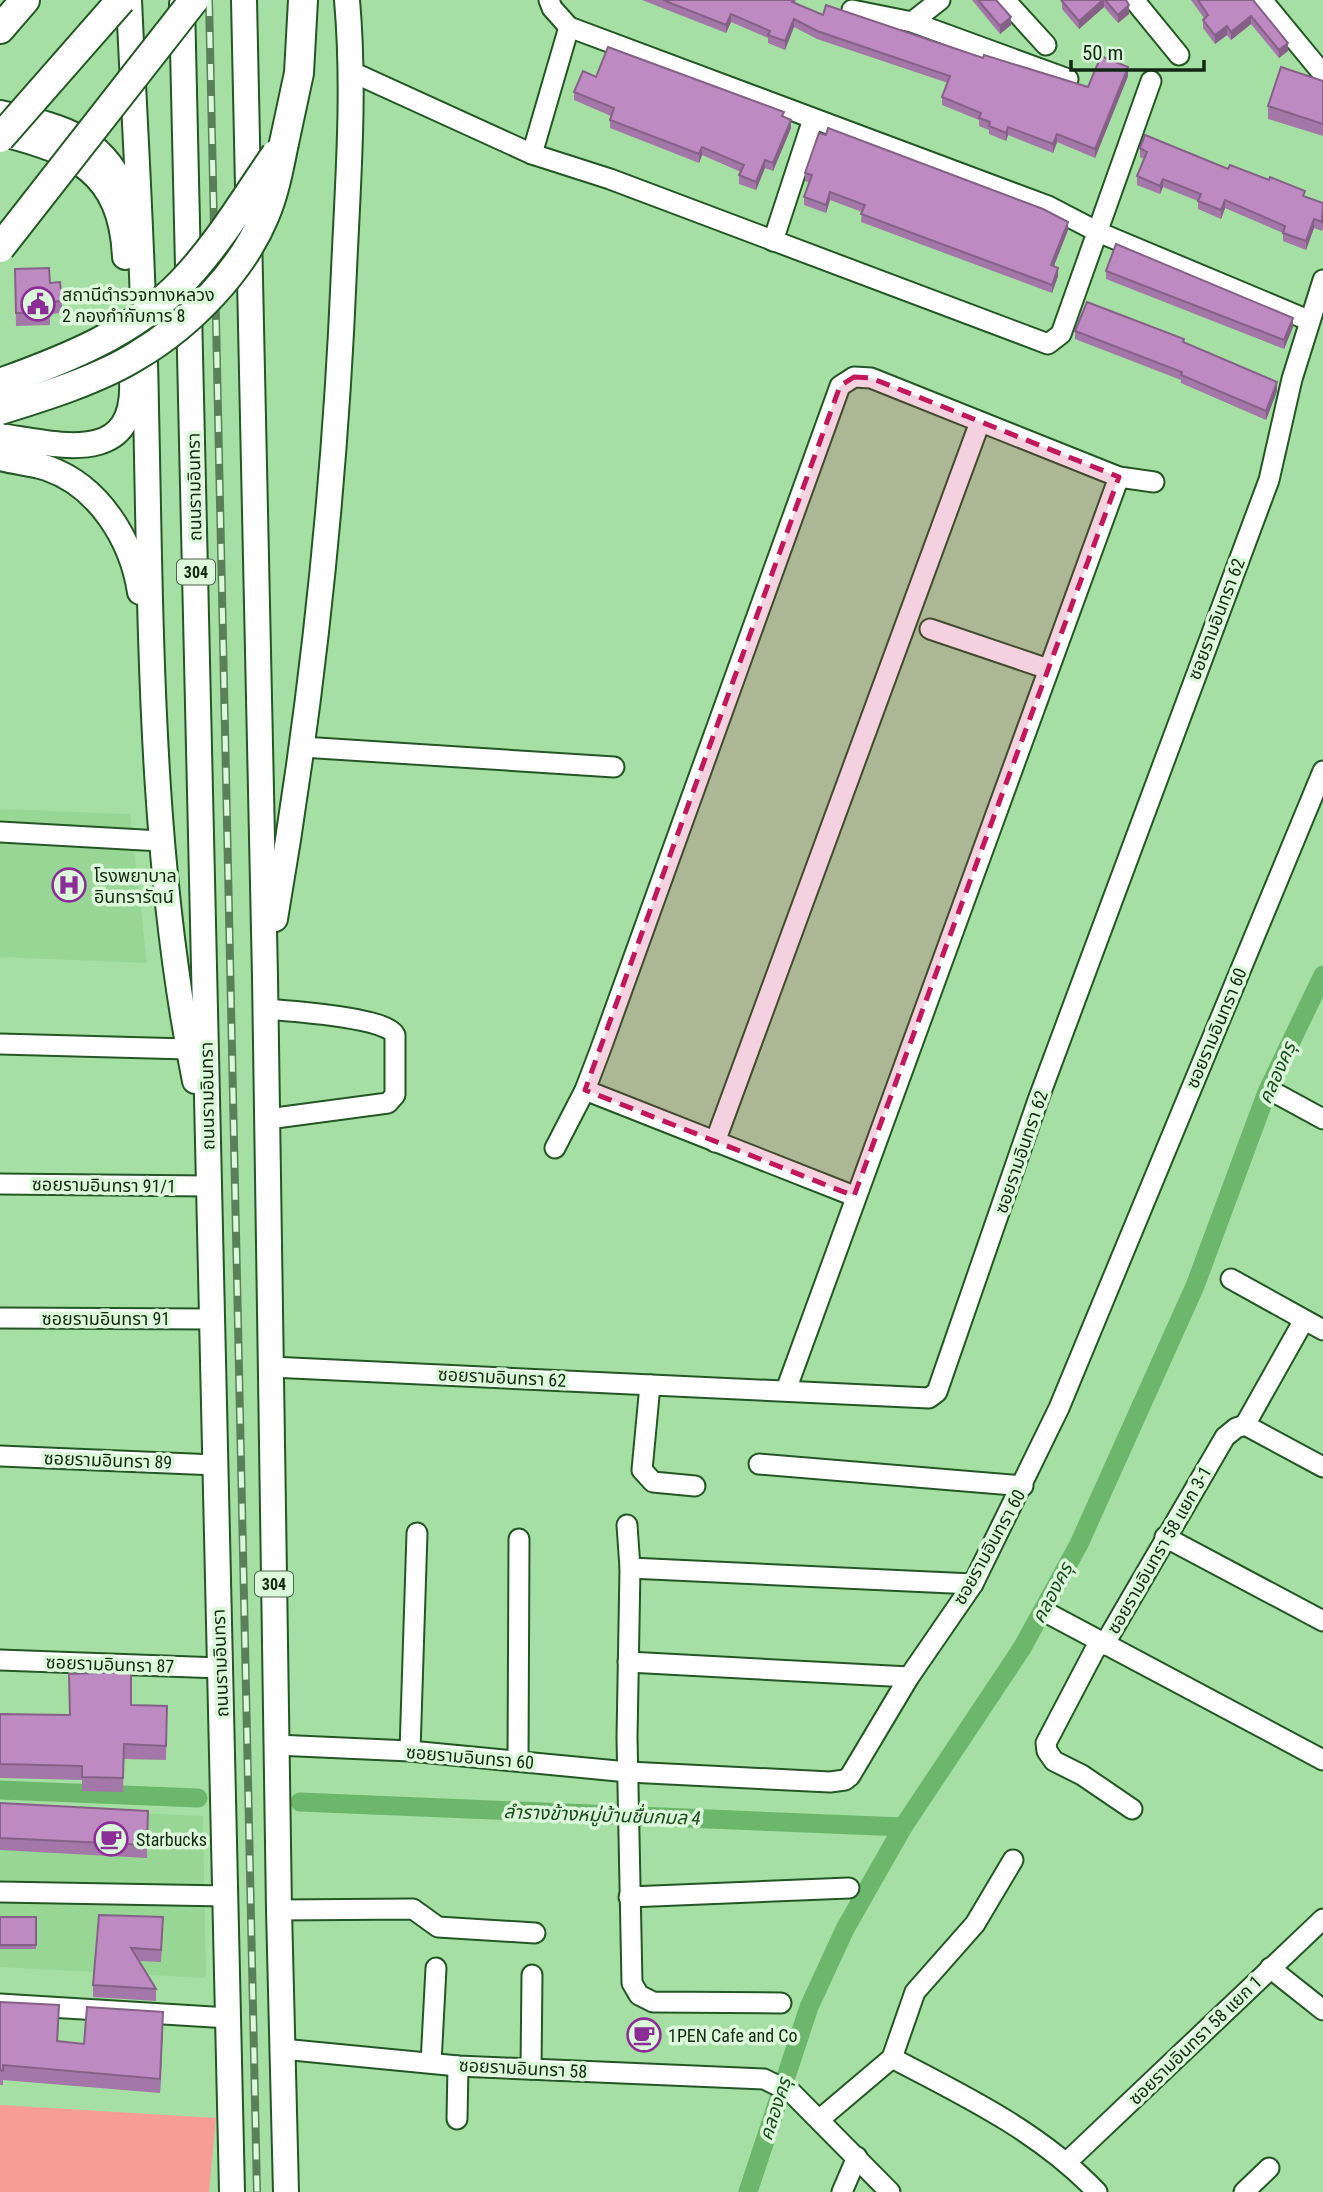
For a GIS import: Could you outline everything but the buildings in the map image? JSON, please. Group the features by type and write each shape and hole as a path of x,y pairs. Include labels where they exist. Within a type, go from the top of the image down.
{"highway":[{"path":"0,29 25,0"},
{"path":"0,135 121,0"},
{"path":"0,248 194,0"},
{"path":"0,410 66,388 138,356 198,307 232,271 264,218 275,187 299,73 303,0"},
{"path":"0,383 65,360 114,334 180,284 208,252 284,143"}],"main road":[{"path":"129,0 146,405 150,651 161,841 176,979 208,1144"},
{"name":"ถนนรามอินทรา","path":"182,0 232,2192"},
{"name":"304","path":"244,0 266,1009 276,1745 286,2192"},
{"path":"265,977 302,747 327,536 341,359 351,59 347,0"},
{"path":"351,59 359,0"},
{"path":"0,113 60,127 94,146 116,170 139,224"},
{"path":"0,135 51,146 89,169 114,201 124,231 133,403 127,421 115,435 80,447 0,436"},
{"path":"0,458 48,469 71,481 93,496 112,519 137,574 150,651"}],"street":[{"path":"549,0 552,8 569,27 1048,206 1098,232 1308,320"},
{"path":"884,0 906,21"},
{"path":"906,21 940,0"},
{"path":"1005,0 1045,46"},
{"path":"1134,0 1179,55"},
{"path":"1262,0 1323,74"},
{"path":"852,10 906,21 1068,79"},
{"path":"532,154 569,27"},
{"path":"351,59 532,154 1048,344 1061,334 1151,81"},
{"path":"773,241 813,119"},
{"name":"ซอยรามอินทรา 62","path":"271,1367 929,1398 943,1382 1038,1100 1269,480 1308,320 1323,280"},
{"path":"555,1148 585,1090 840,386 854,377 871,378 1119,477 1154,482"},
{"path":"715,1142 979,422"},
{"path":"786,1390 1119,477"},
{"path":"930,629 1048,669"},
{"path":"302,747 614,767"},
{"name":"ซอยรามอินทรา 60","path":"276,1745 410,1751 628,1772 830,1782 845,1780 854,1771 909,1677 973,1584 1023,1486 1059,1408 1323,771"},
{"path":"0,832 161,841"},
{"path":"266,1009 359,1020 387,1026 395,1035 395,1094 388,1102 268,1119"},
{"path":"0,1044 188,1049"},
{"path":"585,1090 855,1196"},
{"path":"1279,1095 1323,1119"},
{"name":"ซอยรามอินทรา 91/1","path":"0,1184 208,1186"},
{"path":"1231,1279 1323,1330"},
{"name":"ซอยรามอินทรา 91","path":"0,1318 211,1319"},
{"name":"ซอยรามอินทรา 58 แยก 3-1","path":"1304,1321 1245,1425 1236,1427 1225,1437 1101,1644 1323,1760"},
{"path":"650,1385 642,1470 653,1482 695,1486"},
{"path":"1245,1425 1323,1467"},
{"name":"ซอยรามอินทรา 89","path":"0,1456 216,1465"},
{"path":"759,1464 1023,1486"},
{"path":"627,1525 630,1568 628,1772 632,1983 639,1995 653,2002 781,2003"},
{"path":"410,1751 417,1533"},
{"path":"1165,1537 1323,1621"},
{"path":"518,1760 519,1539"},
{"path":"630,1568 973,1584"},
{"path":"1051,1615 1101,1644 1046,1744 1046,1751 1054,1761 1082,1775 1132,1809"},
{"name":"ซอยรามอินทรา 87","path":"0,1660 220,1668"},
{"path":"628,1662 909,1677"},
{"path":"890,2192 820,2119 892,2058 915,1992 975,1924 1013,1860"},
{"path":"629,1897 849,1888"},
{"path":"0,1892 226,1896"},
{"path":"279,1910 413,1909 438,1927 535,1933"},
{"name":"ซอยรามอินทรา 58 แยก 1","path":"1068,2161 1323,1919"},
{"path":"431,2063 436,1968"},
{"path":"1270,1968 1323,2010"},
{"path":"531,2069 532,1975"},
{"path":"0,2004 229,2018"},
{"name":"ซอยรามอินทรา 58","path":"282,2049 458,2066 764,2079 792,2093 820,2119"},
{"path":"892,2058 981,2104 1068,2161 1097,2192"},
{"path":"457,2119 458,2066"},
{"path":"842,2192 858,2157"},
{"path":"1244,2192 1269,2168"},
{"path":"286,2192 299,2192"}],"highlighted area":[{"path":"854,377 871,378 1119,477 854,1196 585,1090 840,386"}],"shaded area":[{"name":"โรงพยาบาล อินทรารัตน์","path":"0,809 130,814 147,963 0,957"},
{"path":"0,1806 203,1816 206,1978 0,1967"},
{"path":"0,2105 216,2118 209,2192 0,2192"}],"waterway":[{"name":"คลองครุ","path":"748,2192 809,2007 845,1929 903,1827 1022,1648 1079,1544 1195,1286 1267,1092 1323,975"},
{"name":"ลำรางข้างหมู่บ้านชื่นกมล 4","path":"0,1790 198,1798"},
{"name":"ลำรางข้างหมู่บ้านชื่นกมล 4","path":"300,1802 903,1827"}],"railway":[{"path":"209,0 257,2192"}],"place":[{"name":"สถานีตำรวจทางหลวง 2 กองกำกับการ 8","path":"38,304"},
{"name":"โรงพยาบาล อินทรารัตน์","path":"69,885"},
{"name":"Starbucks","path":"111,1839"},
{"name":"1PEN Cafe and Co","path":"644,2035"}]}
